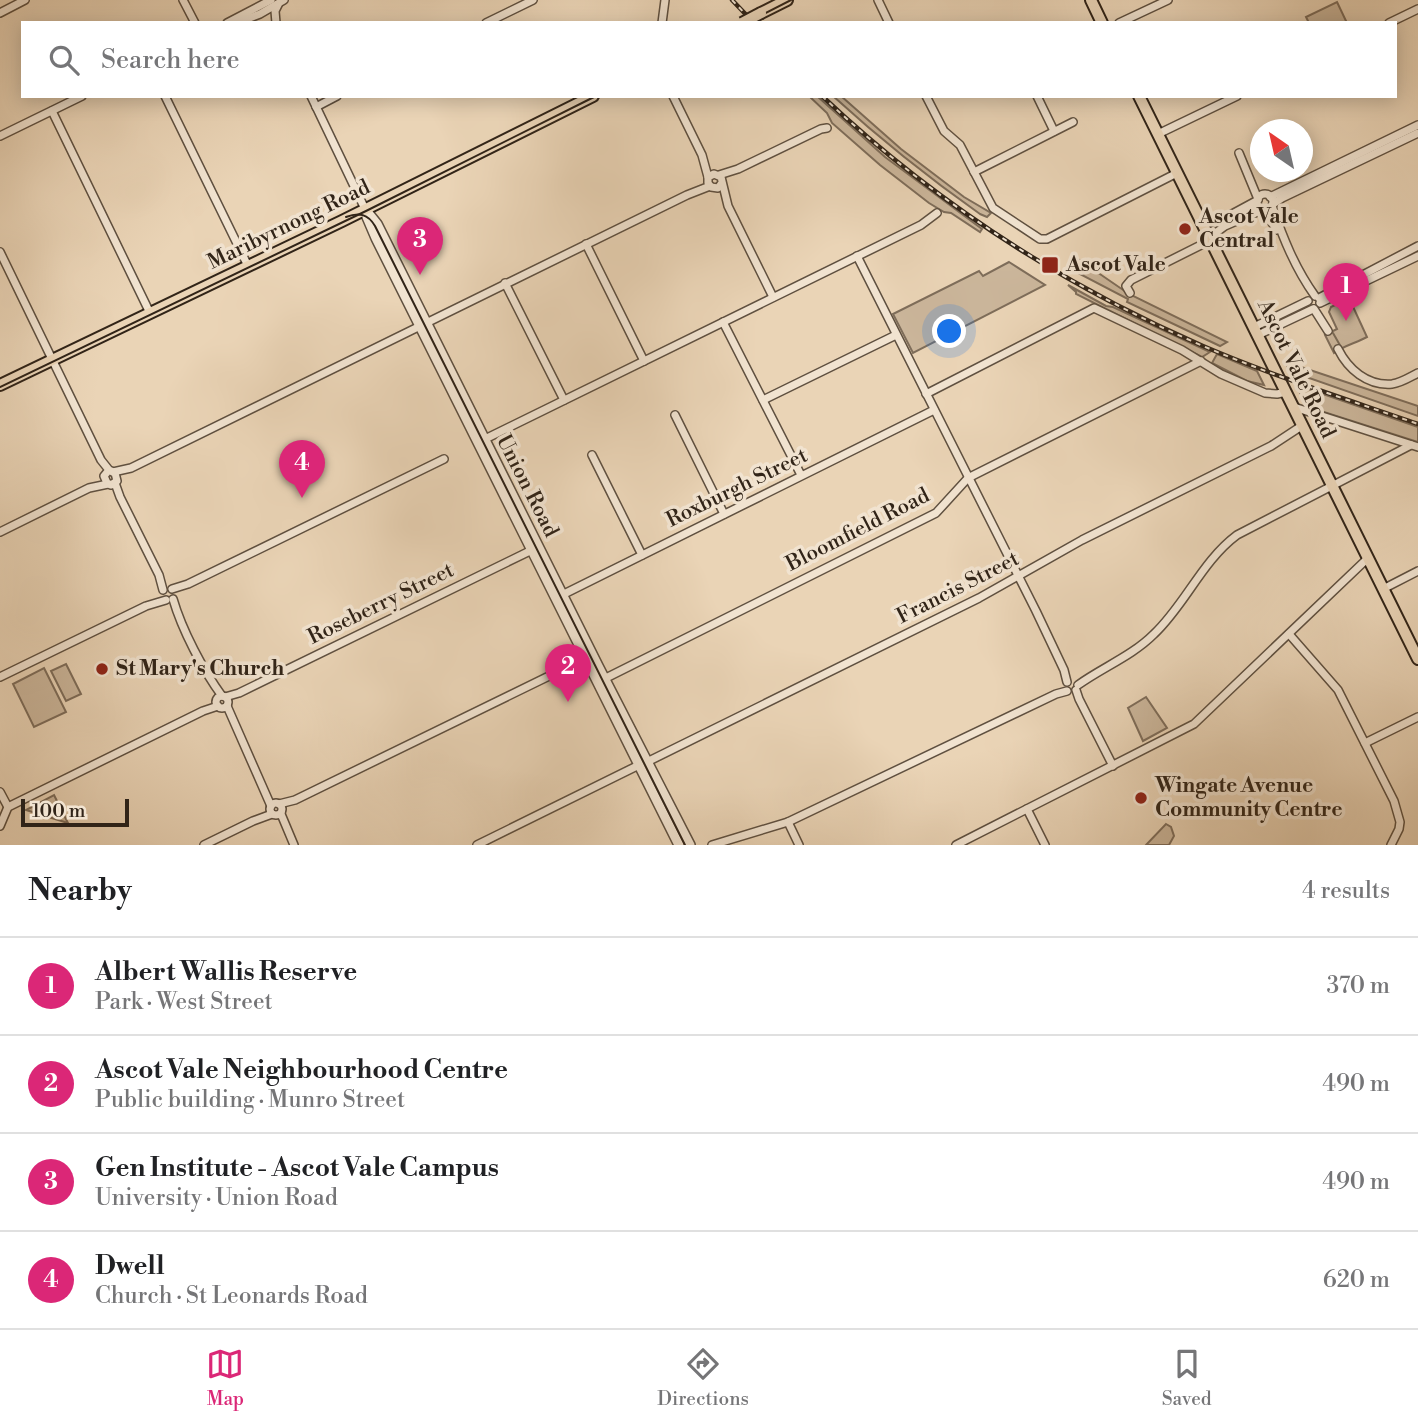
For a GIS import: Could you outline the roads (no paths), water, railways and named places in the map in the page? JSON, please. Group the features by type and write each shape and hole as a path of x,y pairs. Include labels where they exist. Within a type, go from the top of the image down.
{"main road":[{"path":"745,21 765,7 787,0"},
{"path":"1091,0 1101,21"},
{"name":"Maribyrnong Road","path":"0,385 353,215 372,215 589,98"},
{"name":"Ascot Vale Road","path":"1140,98 1418,659"}],"street":[{"path":"0,13 25,0"},
{"path":"183,0 193,21"},
{"path":"490,21 533,0"},
{"path":"663,21 665,0"},
{"path":"878,0 888,21"},
{"path":"1125,21 1168,0"},
{"path":"241,21 274,4"},
{"path":"1393,21 1418,9"},
{"path":"233,21 261,12"},
{"path":"261,12 272,21"},
{"path":"0,136 78,98"},
{"path":"166,98 248,266"},
{"name":"Union Road","path":"312,98 643,764 679,845"},
{"path":"316,107 333,98"},
{"path":"674,98 773,297"},
{"path":"927,98 944,131 960,145 993,208 1045,240 1177,173"},
{"path":"1038,98 1054,131"},
{"path":"1158,134 1233,98"},
{"path":"52,111 150,313"},
{"path":"974,172 1073,122"},
{"path":"1382,147 1418,125"},
{"path":"0,532 738,169 827,128"},
{"path":"1203,224 1221,220 1261,196 1271,200 1282,198 1343,165 1418,133"},
{"path":"1239,153 1258,205 1282,236"},
{"path":"1248,173 1271,200 1282,236 1328,331"},
{"path":"1130,293 1126,286 1131,280 1210,239 1225,226 1263,210 1271,200"},
{"path":"481,441 921,225 937,214"},
{"name":"Union Road","path":"372,215 376,238"},
{"name":"Union Road","path":"342,221 353,219 364,223 376,238 423,324"},
{"path":"586,244 644,361"},
{"path":"1315,303 1359,275 1418,246"},
{"path":"0,252 294,845"},
{"path":"857,256 1113,766"},
{"path":"1256,331 1418,256"},
{"path":"505,283 564,400"},
{"path":"926,394 1094,308 1201,361 1221,374 1265,393 1273,395 1286,391"},
{"path":"723,322 801,475"},
{"path":"764,400 896,335"},
{"path":"1338,349 1350,370 1368,379 1390,384 1418,373"},
{"name":"Bloomfield Road","path":"601,680 936,513 968,478 1201,361"},
{"path":"1294,407 1414,446"},
{"name":"Roxburgh Street","path":"559,596 934,410"},
{"path":"675,415 724,514"},
{"name":"Francis Street","path":"477,845 1019,578 1082,540 1305,429"},
{"path":"712,845 788,822 1090,677 1155,634 1229,541 1332,485 1414,446"},
{"path":"592,456 642,555"},
{"path":"0,677 444,459"},
{"name":"Roseberry Street","path":"8,807 535,549"},
{"path":"956,845 1199,720 1368,558"},
{"path":"1383,589 1418,571"},
{"path":"1289,634 1333,683 1365,743 1399,815 1399,829 1391,845"},
{"path":"204,845 589,656"},
{"path":"1365,743 1418,717"},
{"name":"Union Road","path":"643,764 690,845"},
{"path":"0,792 8,807 0,826"},
{"path":"1027,809 1045,845"},
{"path":"788,822 800,845"}],"waterway":[{"path":"1333,333 1341,347"}],"tram line":[{"path":"750,21 791,0"},
{"path":"0,387 366,211 592,98"},
{"path":"346,217 363,215 375,226 685,845"}],"railway":[{"path":"732,0 752,21"},
{"path":"824,98 864,134 954,205 1050,268 1100,296 1229,357 1418,424"}],"place":[{"name":"Ascot Vale Central","path":"1185,229"},
{"name":"Ascot Vale","path":"1050,265"},
{"name":"Gen Institute - Ascot Vale Campus","path":"420,275"},
{"name":"Albert Wallis Reserve","path":"1346,321"},
{"name":"Dwell","path":"302,498"},
{"name":"St Mary's Church","path":"102,669"},
{"name":"Ascot Vale Neighbourhood Centre","path":"568,702"},
{"name":"Wingate Avenue Community Centre","path":"1141,798"}]}
